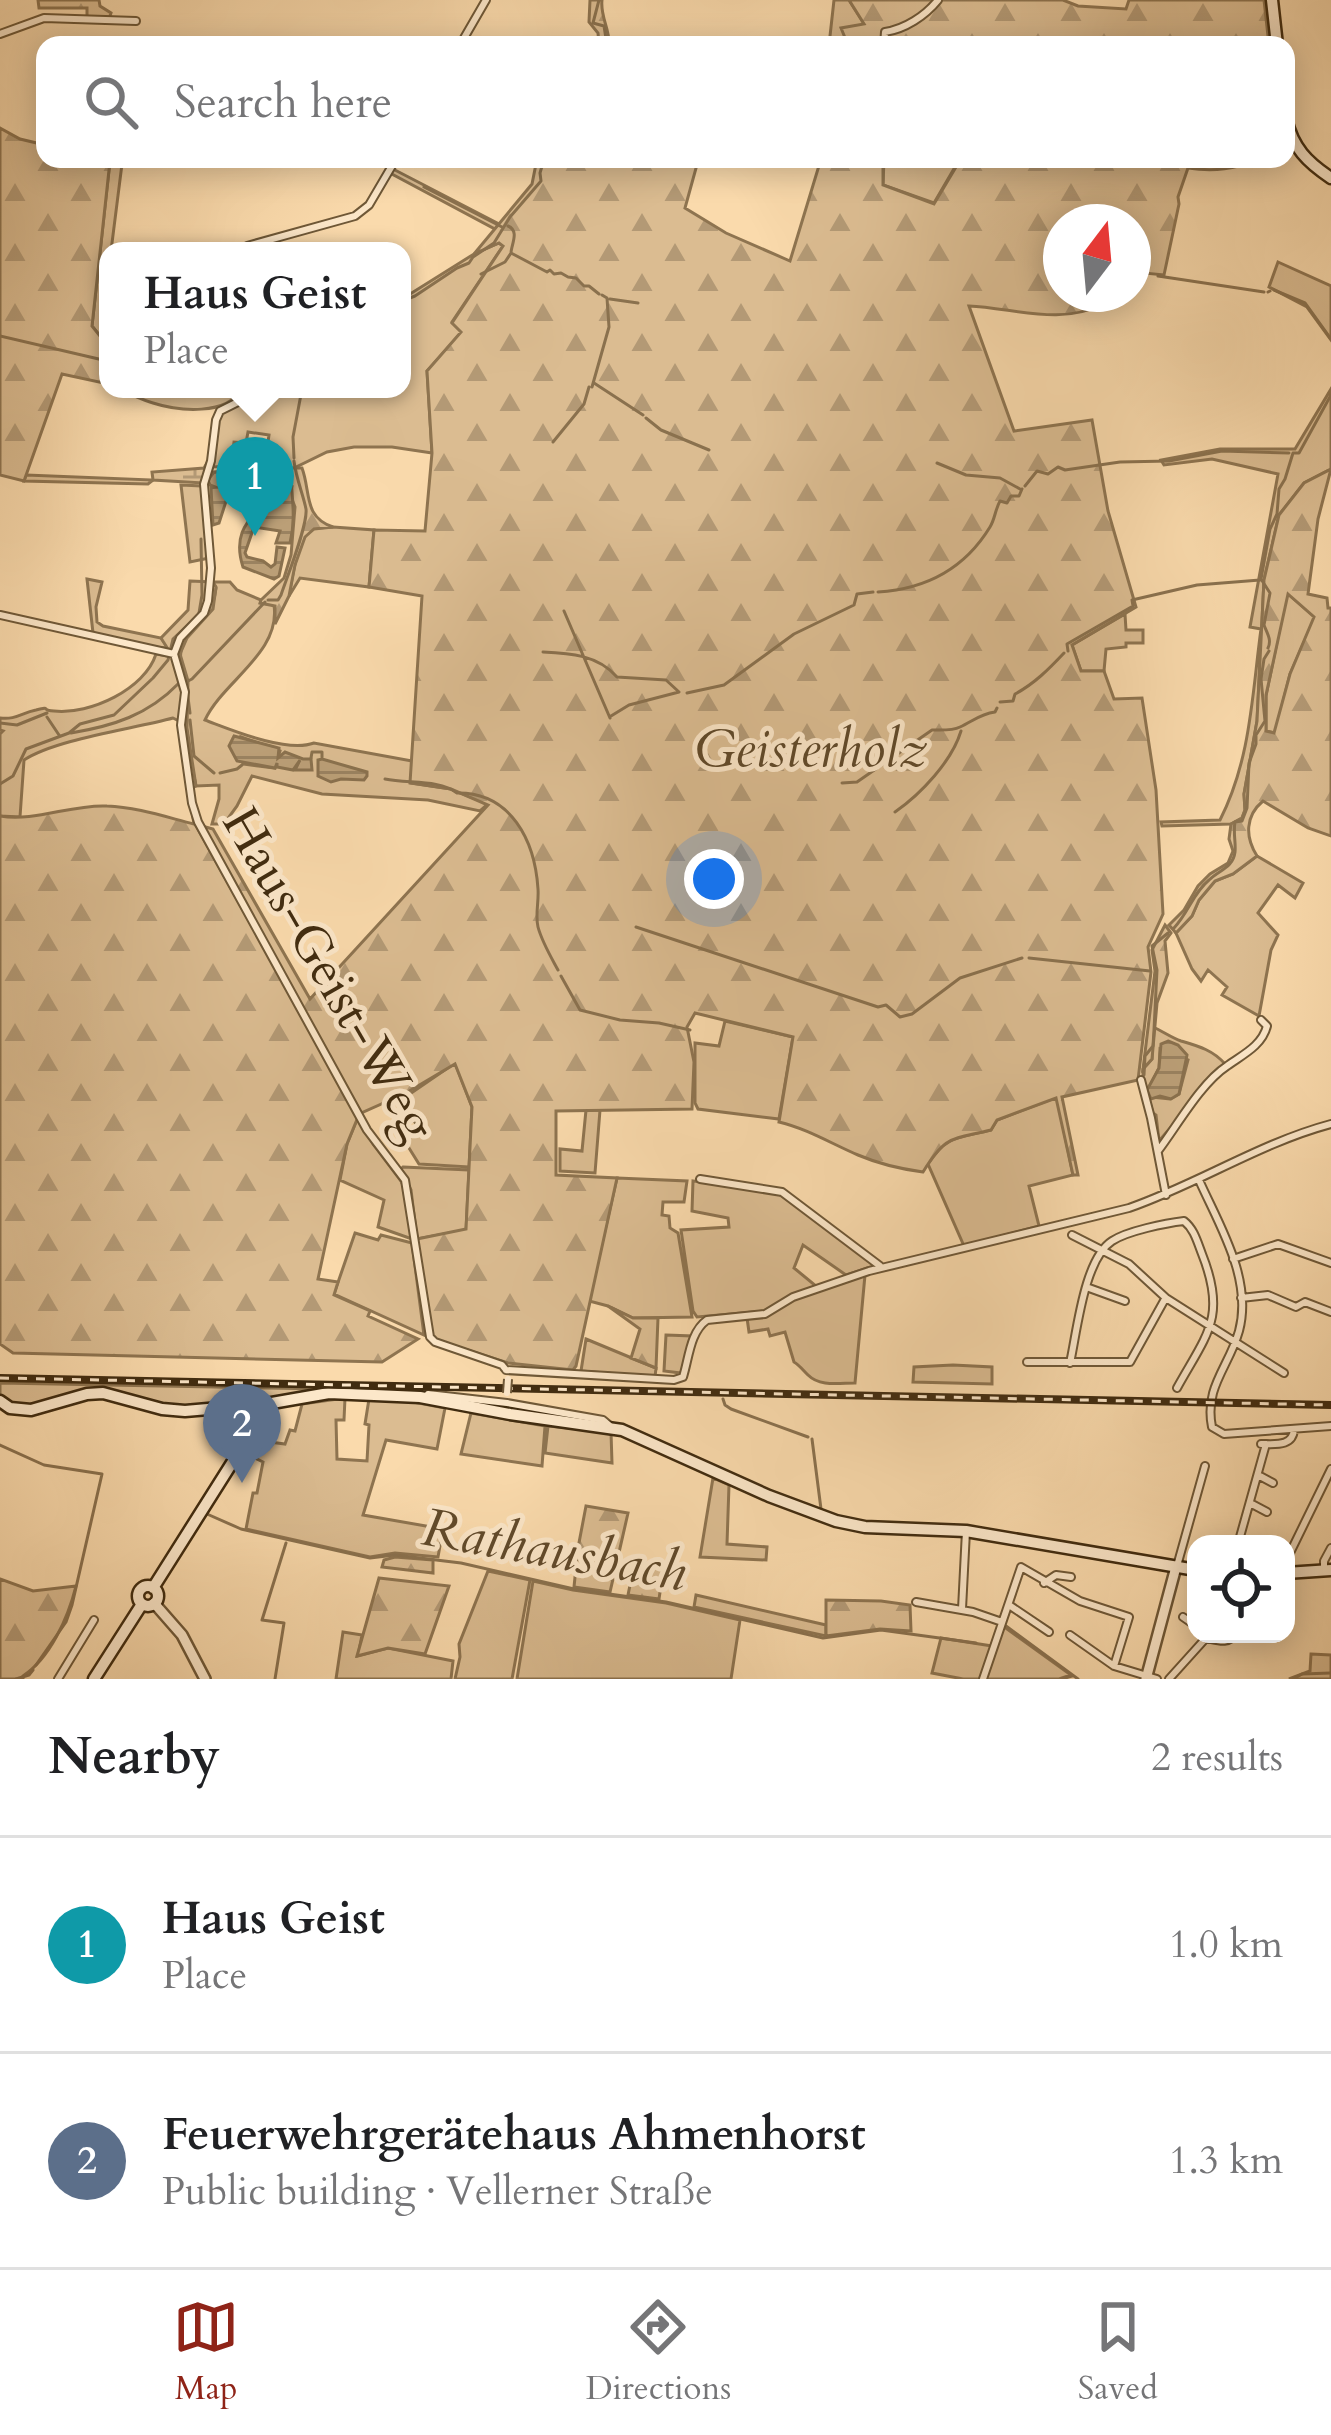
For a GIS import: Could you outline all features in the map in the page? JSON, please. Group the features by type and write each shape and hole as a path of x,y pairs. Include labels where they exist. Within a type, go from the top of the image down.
{"main road":[{"path":"1272,0 1276,36"},
{"path":"1295,144 1331,178"},
{"path":"0,1401 23,1411 97,1393 174,1411 340,1393 420,1396 630,1433 836,1521 865,1527 966,1531 1187,1569"},
{"path":"94,1679 148,1604 138,1599 139,1592 143,1587 153,1588 266,1404"},
{"path":"1295,1569 1328,1570"}],"street":[{"path":"465,36 486,0"},
{"path":"885,36 938,0"},
{"path":"0,34 44,18 136,21"},
{"path":"261,242 355,216 368,205 391,168"},
{"path":"0,615 170,653 204,614 208,601 212,574 204,484 216,420 220,411 240,398"},
{"name":"Haus-Geist-Weg","path":"170,653 184,686 181,730 198,823 367,1130 405,1180 428,1334 435,1342 502,1365 507,1374"},
{"path":"1159,1151 1214,1076 1266,1034 1268,1026 1261,1020"},
{"path":"1141,1080 1166,1195"},
{"path":"507,1398 507,1374 674,1380 683,1377 695,1334 707,1320 765,1314 793,1297 881,1268 1052,1228 1166,1195 1300,1133 1331,1124"},
{"path":"700,1179 782,1192 881,1268"},
{"path":"1199,1180 1233,1258 1241,1298 1234,1342 1211,1393 1212,1427 1224,1434 1331,1426"},
{"path":"1070,1364 1087,1287 1103,1249 1116,1239 1188,1222 1215,1296 1211,1326 1177,1388"},
{"path":"1072,1235 1137,1270 1166,1298 1284,1373"},
{"path":"1233,1258 1278,1244 1331,1263"},
{"path":"1087,1287 1124,1301"},
{"path":"1241,1298 1268,1295 1296,1307 1306,1302 1331,1312"},
{"path":"1027,1362 1130,1363 1166,1298"},
{"path":"420,1396 507,1398 603,1420 609,1427"},
{"path":"1241,1535 1263,1444 1288,1443 1294,1429"},
{"path":"1070,1635 1114,1666 1150,1678 1205,1466"},
{"path":"1295,1553 1331,1469"},
{"path":"1258,1475 1273,1483"},
{"path":"1250,1503 1267,1511"},
{"path":"962,1609 966,1531"},
{"path":"1328,1570 1324,1561 1331,1548"},
{"path":"983,1679 1021,1567 1089,1605 1129,1617 1114,1666"},
{"path":"1044,1582 1056,1575 1071,1576"},
{"path":"916,1602 962,1609 1002,1622"},
{"path":"148,1604 182,1635 206,1679"},
{"path":"1009,1604 1049,1632"},
{"path":"1183,1617 1187,1620"},
{"path":"58,1679 94,1621"},
{"path":"1169,1679 1199,1643"}],"green space":[{"path":"38,0 99,0 111,13 109,19 87,18 87,8 39,8"},
{"path":"590,0 602,0 608,36 598,36 589,22"},
{"path":"834,0 849,0 865,25 853,36 830,36"},
{"path":"849,0 1063,0 1078,6 1126,9 1129,0 1264,0 1268,36 844,36 841,28 864,24"},
{"path":"0,128 36,143 36,168 109,168 92,326 99,335 99,382 62,374 24,481 0,475"},
{"path":"109,168 121,168 112,242 101,242"},
{"name":"Geisterholz","path":"535,168 696,168 685,208 726,233 790,261 818,168 883,168 883,185 934,204 955,168 1188,168 1164,275 1151,274 1151,204 1043,204 1043,312 1078,312 1054,315 969,306 1014,431 1092,420 1108,511 1136,607 1072,645 1081,671 1104,671 1114,699 1142,698 1156,790 1163,914 1148,947 1151,972 1138,1080 1062,1097 1078,1175 1073,1175 1056,1098 997,1120 991,1130 950,1141 923,1172 915,1171 866,1158 779,1122 793,1037 695,1013 687,1027 694,1062 692,1109 556,1111 556,1175 617,1178 573,1370 508,1363 431,1335 417,1239 466,1229 472,1107 455,1064 361,1113 202,826 213,829 310,999 488,805 451,789 410,783 422,596 369,587 374,530 425,531 432,453 427,371 461,332 452,323 503,246 499,243 474,254 532,184"},
{"path":"884,168 954,168 934,203 883,185"},
{"path":"393,169 499,224 495,229 390,173"},
{"path":"499,243 503,246 452,322 462,332 427,371 432,453 354,447 327,452 292,469 264,468 269,435 248,432 246,443 234,442 231,466 212,467 221,411 240,398 411,398 411,293"},
{"path":"99,262 99,335 92,326"},
{"path":"1278,262 1331,286 1331,340 1307,307 1269,287"},
{"path":"1331,389 1331,469 1304,483 1279,515 1264,580 1257,721 1242,818 1231,824 1162,826 1161,822 1220,820 1238,774 1261,629 1250,627 1278,474 1212,459 1164,465 1161,460 1220,449 1295,449"},
{"path":"140,398 235,398 214,407 188,409"},
{"path":"208,461 203,483 153,480 152,472 204,468"},
{"path":"264,468 302,468 312,510 333,527 314,529 305,537 289,596 275,624 275,606 260,603 284,578 295,507 285,476 285,491"},
{"path":"1331,469 1318,519 1308,594 1327,598 1331,608 1331,836 1263,801 1249,827 1257,856 1215,881 1176,933 1169,925 1198,886 1228,863 1233,851 1231,824 1245,810 1257,721 1264,580 1279,515 1304,483","holes":["1288,594 1314,617 1290,674 1274,733 1266,731 1266,695"]},
{"path":"26,475 153,480 148,484 24,481"},
{"path":"181,485 202,486 209,558 190,562"},
{"path":"333,527 374,530 369,587 300,578 289,596 307,533"},
{"path":"87,579 102,582 97,622 161,638 168,648 93,633"},
{"path":"190,581 213,582 216,587 213,609 187,638 180,654 188,681 195,824 358,1117 347,1144 318,1279 338,1282 334,1295 418,1339 382,1362 13,1353 0,1344 0,816 107,806 194,824 179,730 183,691 173,657 161,638 188,610"},
{"path":"213,582 230,582 261,603 274,605 274,622 260,652 205,720 274,743 314,743 412,761 411,783 451,789 488,804 480,811 428,800 322,794 252,776 224,824 212,824 219,785 196,786 184,713 181,653 188,635 211,609","holes":["241,737 280,751 275,768 243,764"]},
{"path":"1287,593 1315,617 1290,674 1275,733 1266,731 1266,696"},
{"path":"1125,614 1126,630 1143,630 1143,643 1106,649 1104,671 1081,671 1072,645"},
{"path":"156,654 174,657 183,691 179,721 173,718 75,740 24,760 20,817 0,816 0,718 44,708 68,711 99,704 140,678"},
{"path":"1257,856 1303,883 1295,898 1278,885 1258,913 1278,935 1259,1016 1222,995 1227,987 1208,970 1201,981 1176,933 1215,881"},
{"path":"1165,925 1171,933 1165,941 1168,973 1157,1003 1152,1059 1143,1069 1155,971 1152,950"},
{"path":"725,1021 793,1037 779,1119 698,1109 695,1043 719,1046"},
{"path":"1153,1027 1210,1052 1225,1064 1159,1141 1143,1079 1143,1069 1152,1059","holes":["1160,1049 1188,1060 1179,1094 1170,1099 1152,1097 1148,1090 1159,1068"]},
{"path":"455,1063 472,1107 469,1167 419,1164 404,1140 419,1129 401,1100"},
{"path":"1057,1097 1073,1175 1029,1186 1039,1226 964,1246 928,1164 947,1143 991,1130 997,1120"},
{"path":"586,1110 600,1110 595,1173 560,1171 560,1149 582,1151"},
{"path":"358,1117 406,1191 412,1239 378,1227 384,1200 340,1180"},
{"path":"403,1167 469,1170 466,1230 417,1239"},
{"path":"617,1178 687,1181 684,1202 663,1202 662,1215 669,1216 670,1228 678,1233 692,1317 633,1318 589,1301"},
{"path":"693,1181 781,1195 877,1265 846,1275 803,1245 794,1268 816,1286 765,1311 697,1317 681,1230 729,1227 728,1218 692,1211"},
{"path":"355,1233 412,1243 424,1335 334,1294"},
{"path":"865,1275 855,1383 813,1379 794,1362 785,1332 770,1336 768,1329 749,1332 747,1318 767,1316 794,1298"},
{"path":"608,1306 633,1318 658,1318 656,1368 631,1358 640,1329"},
{"path":"666,1335 692,1336 681,1373 664,1371"},
{"path":"586,1339 656,1368 655,1377 581,1371"},
{"path":"914,1367 992,1367 992,1384 913,1382"},
{"path":"0,1383 322,1389 287,1398 173,1408 118,1394 11,1406 0,1397"},
{"path":"345,1398 344,1420 336,1420 337,1459 367,1461 369,1399 445,1408 437,1449 386,1440 363,1515 443,1529 438,1557 395,1553 370,1557 246,1529 263,1462 243,1452 257,1429 270,1442 285,1444 290,1430 295,1431 302,1404"},
{"path":"471,1413 545,1426 542,1466 461,1454"},
{"path":"548,1426 611,1432 612,1463 545,1453"},
{"path":"713,1478 729,1485 727,1544 767,1547 766,1560 700,1557"},
{"path":"586,1506 628,1513 610,1592 574,1587"},
{"path":"384,1560 433,1560 433,1573 382,1567"},
{"path":"635,1561 664,1565 659,1599 628,1595"},
{"path":"488,1571 530,1580 512,1679 455,1679 459,1644"},
{"path":"379,1578 449,1586 425,1654 388,1648 357,1656"},
{"path":"0,1579 33,1591 76,1586 57,1636 23,1679 0,1679"},
{"path":"533,1581 740,1620 731,1679 517,1679"},
{"path":"696,1595 826,1625 826,1636 694,1607"},
{"path":"826,1600 910,1605 911,1631 880,1629 826,1636"},
{"path":"1003,1626 1071,1675 985,1679"},
{"path":"343,1632 362,1635 358,1656 388,1648 453,1661 451,1679 336,1679"},
{"path":"941,1638 992,1646 981,1679 932,1673"},
{"path":"1311,1654 1331,1655 1331,1679 1289,1679 1310,1671"}],"shaded area":[{"path":"214,472 230,473 234,485 219,523 213,525 211,488 215,487 208,480"},
{"path":"289,474 290,543 276,543 280,531 254,527 245,553 271,567 277,547 285,548 279,576 274,579 243,567 242,532 263,504 246,493 252,487 285,491"},
{"path":"234,736 279,748 278,758 285,752 311,759 312,770 295,770 300,760 293,770 277,767 277,763 275,768 237,761 229,746"},
{"path":"318,760 367,772 367,776 331,782 318,776"},
{"path":"1168,1041 1187,1055 1179,1094 1151,1099 1147,1090 1159,1068 1161,1044"}],"waterway":[{"path":"599,0 593,23 604,26 606,36"},
{"path":"411,298 494,243 541,181 541,168"},
{"path":"424,187 502,227"},
{"path":"508,226 514,235 511,253 547,272 576,278 599,294"},
{"path":"481,274 505,262 511,253"},
{"path":"1158,276 1264,292"},
{"path":"1274,290 1305,303 1331,339"},
{"path":"592,387 609,327 607,298 602,295"},
{"path":"610,299 638,303"},
{"path":"0,336 99,359"},
{"path":"594,383 643,415"},
{"path":"553,442 584,404 589,387"},
{"path":"1268,648 1264,625 1270,593 1261,579 1279,489 1293,453 1299,453 1331,395"},
{"path":"294,458 300,398"},
{"path":"646,418 661,430 709,450"},
{"path":"1025,486 1037,471 1048,474 1058,467 1169,461 1222,451 1289,453"},
{"path":"268,600 281,595 306,517 294,461"},
{"path":"937,463 966,475 1000,478 1020,489"},
{"path":"878,592 928,581 956,565 990,527 1000,501 1007,503 1022,489"},
{"path":"199,613 201,539"},
{"path":"1068,651 1067,644 1133,606 1132,600 1197,585 1260,580"},
{"path":"687,693 724,685 794,634 854,605 857,594 873,592"},
{"path":"190,713 186,682 265,602"},
{"path":"564,611 610,718"},
{"path":"0,784 13,776 26,749 80,724 114,715 168,660 173,639 193,620"},
{"path":"1174,928 1204,885 1234,857 1235,822 1242,821 1247,808 1249,763 1265,721 1261,679 1269,651"},
{"path":"543,652 592,660 617,677 666,680 679,692 629,705 611,716"},
{"path":"1000,702 1013,701 1015,694 1064,653"},
{"path":"71,733 129,718 178,684"},
{"path":"842,783 857,782 932,730 957,728 997,708"},
{"path":"0,723 17,725 47,713"},
{"path":"47,717 59,735"},
{"path":"190,720 194,756 214,773"},
{"path":"895,812 934,776 961,731"},
{"path":"311,758 312,752 322,752 322,757"},
{"path":"220,773 242,765"},
{"path":"385,779 441,786 476,795 506,810 532,854 538,927 558,970"},
{"path":"636,927 878,1007 886,1005 900,1017 912,1014 960,978 1022,958"},
{"path":"1144,1075 1154,1030 1157,970 1152,946 1168,933"},
{"path":"1029,958 1150,971"},
{"path":"561,976 580,1010 690,1030"},
{"path":"419,1287 425,1334"},
{"path":"723,1399 731,1409 808,1437"},
{"path":"33,1414 58,1408"},
{"path":"812,1439 821,1509"},
{"path":"0,1445 44,1465 102,1474 72,1605 66,1622 36,1665"},
{"name":"Rathausbach","path":"207,1514 241,1529 370,1558 395,1555 461,1563 823,1638 881,1630 976,1643"},
{"path":"916,1524 936,1525"},
{"path":"275,1679 284,1623 262,1620 286,1543"},
{"name":"Rathausbach","path":"1006,1626 1078,1679"},
{"path":"16,1679 33,1670"},
{"name":"Rathausbach","path":"1293,1679 1331,1673"},
{"path":"1062,1679 1072,1676"}],"railway":[{"path":"0,1378 1331,1405"}],"place":[{"name":"Haus Geist","path":"255,536"},
{"name":"Feuerwehrgerätehaus Ahmenhorst","path":"242,1483"}]}
